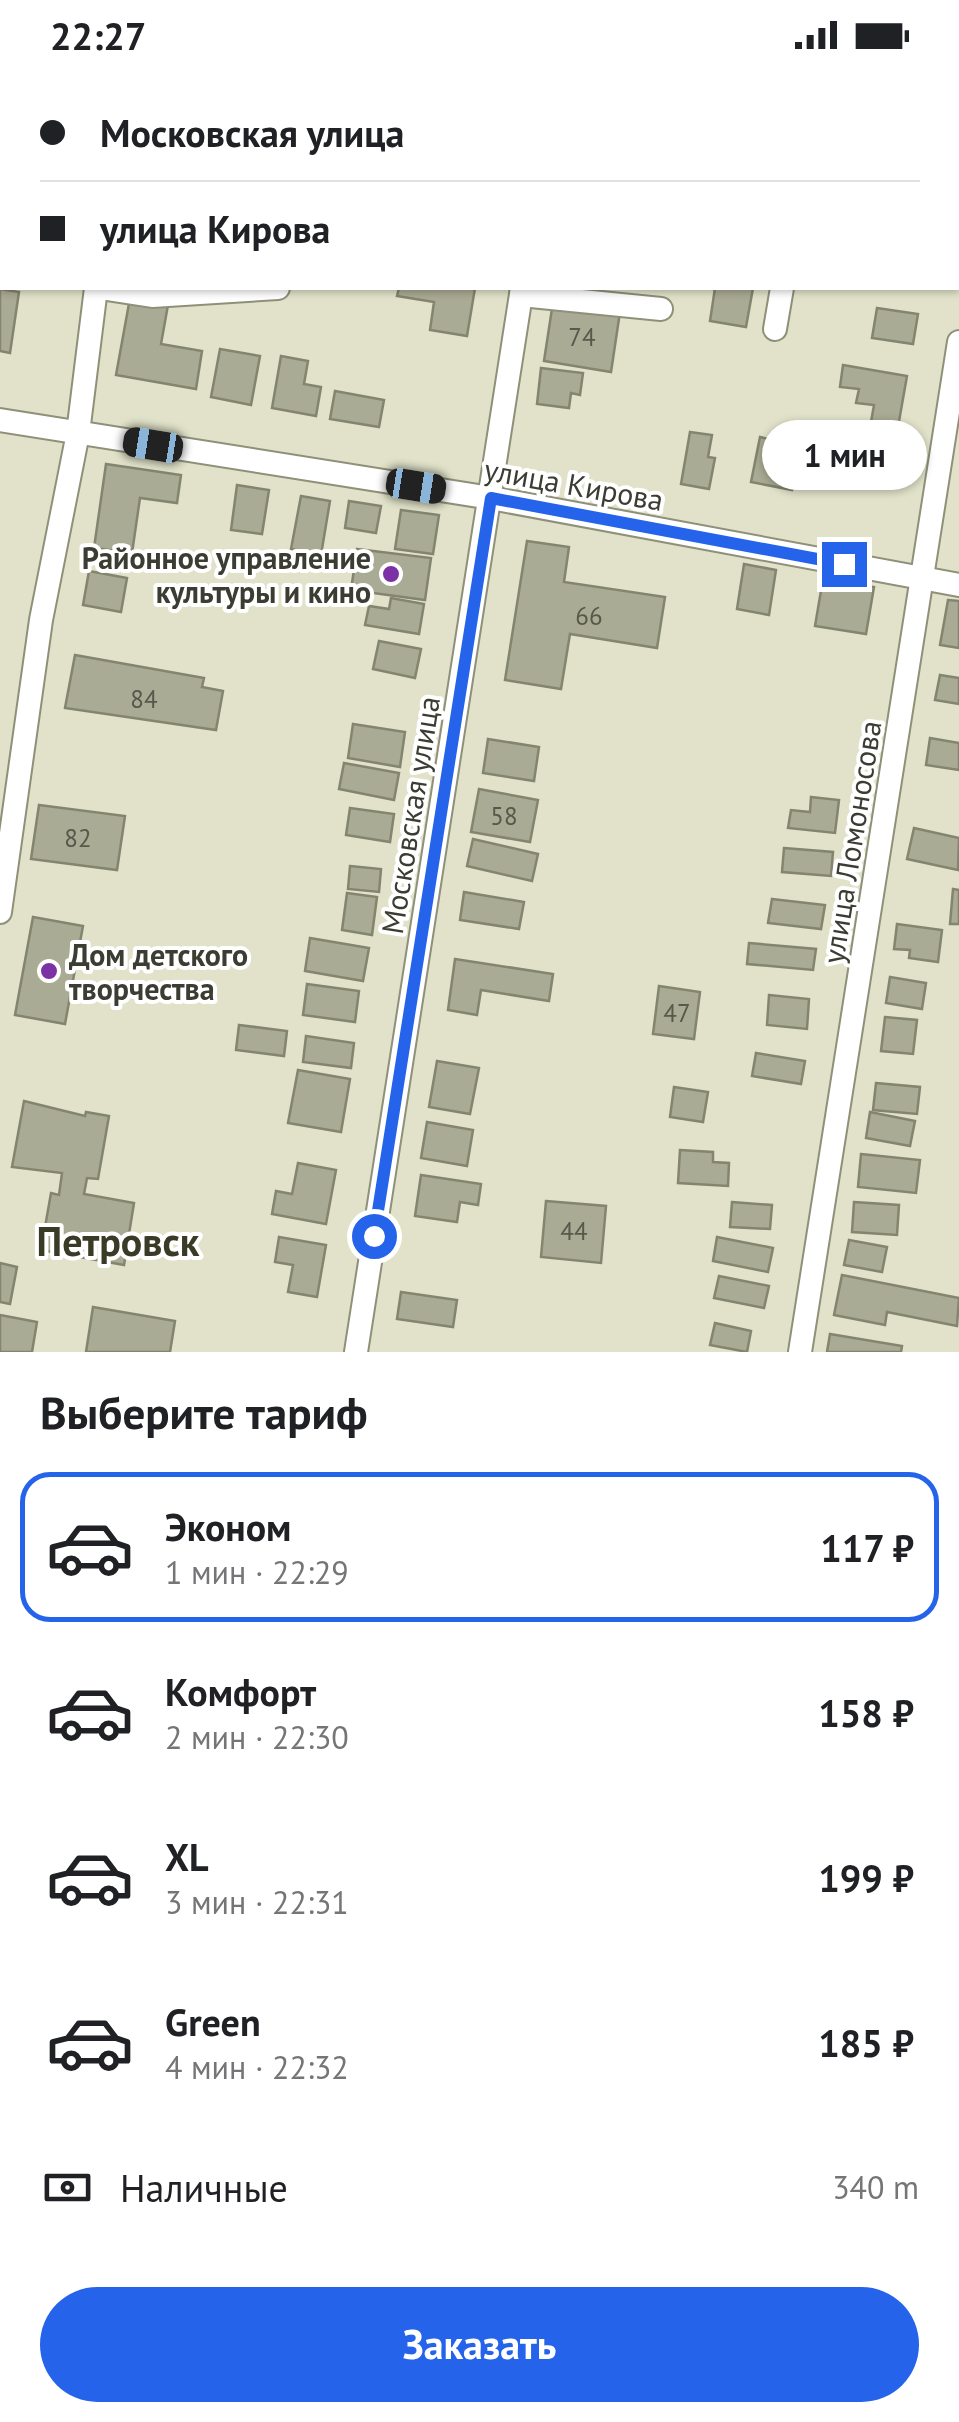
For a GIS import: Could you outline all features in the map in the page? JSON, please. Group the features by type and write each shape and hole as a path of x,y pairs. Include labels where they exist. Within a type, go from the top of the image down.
{"street":[{"path":"0,912 41,620 78,434 98,290"},
{"path":"112,290 152,296 246,290"},
{"path":"775,329 782,290"},
{"path":"521,291 661,309"},
{"name":"Московская улица","path":"356,1352 521,291"},
{"name":"улица Ломоносова","path":"800,1352 959,342"},
{"name":"улица Кирова","path":"0,420 491,498 959,584"}],"building":[{"path":"0,290 19,292 10,353 0,351"},
{"path":"398,290 475,290 467,336 430,330 434,302 397,296"},
{"path":"715,290 753,290 746,327 710,321"},
{"path":"130,298 168,305 161,344 202,351 196,389 116,375"},
{"path":"553,302 620,312 611,372 544,361"},
{"path":"877,308 918,314 913,344 872,338"},
{"path":"220,349 260,356 251,405 211,397"},
{"path":"281,356 308,361 304,384 321,387 316,416 272,408"},
{"path":"843,365 907,376 898,427 871,422 874,405 856,403 859,389 840,387"},
{"path":"541,368 583,373 580,395 571,393 569,408 537,404"},
{"path":"335,391 384,400 379,427 330,419"},
{"path":"690,432 712,435 708,457 715,458 709,489 681,484"},
{"path":"760,437 801,446 792,490 751,482"},
{"path":"106,464 181,475 177,503 140,498 132,553 94,548"},
{"path":"237,485 269,490 262,534 231,530"},
{"path":"301,496 330,501 321,555 291,549"},
{"path":"349,501 381,506 376,533 345,528"},
{"path":"401,510 439,515 433,554 395,549"},
{"path":"527,541 569,547 564,582 665,597 657,648 570,634 561,689 505,680"},
{"name":"Районное управление культуры и кино","path":"357,549 431,558 425,600 351,590"},
{"path":"744,564 776,570 769,615 737,609"},
{"path":"89,571 127,578 121,612 83,605"},
{"path":"823,579 874,587 866,634 815,626"},
{"path":"391,598 424,604 419,634 365,625 369,606 389,609"},
{"path":"948,600 959,601 959,648 940,645"},
{"path":"379,641 421,649 415,678 373,669"},
{"path":"75,655 204,678 202,687 223,691 216,730 65,708"},
{"path":"940,675 959,678 959,704 935,700"},
{"path":"353,724 405,732 400,767 348,758"},
{"path":"930,738 959,743 959,770 926,765"},
{"path":"488,739 539,747 534,781 483,773"},
{"path":"344,763 399,773 394,800 339,789"},
{"path":"479,789 538,800 530,842 471,832"},
{"path":"811,797 839,800 835,833 788,828 791,810 810,812"},
{"path":"39,805 125,816 117,870 31,859"},
{"path":"350,808 394,814 390,842 346,835"},
{"path":"914,828 959,838 958,870 907,859"},
{"path":"473,839 538,854 532,881 467,866"},
{"path":"784,848 833,852 831,876 782,872"},
{"path":"350,866 381,869 379,892 348,889"},
{"path":"953,889 959,890 959,924 950,924"},
{"path":"464,892 524,902 519,929 460,920"},
{"path":"347,893 377,897 372,935 342,930"},
{"path":"772,899 825,905 821,929 768,923"},
{"name":"Дом детского творчества","path":"33,917 83,926 65,1024 15,1015"},
{"path":"897,924 942,930 938,962 909,958 910,950 894,949"},
{"path":"310,938 369,948 363,981 305,971"},
{"path":"749,943 816,949 813,970 747,964"},
{"path":"455,959 553,974 549,1001 481,990 477,1015 448,1010"},
{"path":"890,977 926,983 922,1009 886,1003"},
{"path":"307,984 359,991 355,1022 303,1015"},
{"path":"659,986 700,992 694,1039 653,1034"},
{"path":"769,995 809,999 807,1029 767,1025"},
{"path":"885,1017 917,1020 913,1054 881,1051"},
{"path":"239,1025 287,1031 284,1056 236,1050"},
{"path":"306,1036 354,1043 351,1068 303,1062"},
{"path":"756,1053 805,1061 801,1084 752,1076"},
{"path":"437,1061 479,1068 470,1114 429,1107"},
{"path":"298,1070 350,1079 341,1132 288,1123"},
{"path":"876,1083 920,1087 917,1114 873,1110"},
{"path":"674,1087 708,1092 703,1122 670,1117"},
{"path":"24,1101 85,1116 86,1112 109,1116 98,1179 87,1178 84,1194 134,1203 124,1265 41,1250 51,1193 59,1195 62,1173 12,1167"},
{"path":"870,1112 915,1121 910,1146 866,1138"},
{"path":"427,1122 473,1130 467,1166 421,1158"},
{"path":"680,1150 713,1152 713,1162 729,1163 728,1186 678,1183"},
{"path":"861,1154 920,1160 916,1193 858,1187"},
{"path":"298,1163 336,1170 326,1224 272,1214 276,1191 292,1194"},
{"path":"421,1175 481,1184 478,1205 460,1202 457,1222 415,1216"},
{"path":"546,1201 606,1206 601,1263 541,1257"},
{"path":"732,1202 772,1205 770,1229 730,1227"},
{"path":"854,1202 899,1205 897,1235 852,1232"},
{"path":"279,1237 326,1245 317,1297 288,1292 293,1265 275,1262"},
{"path":"717,1237 773,1248 768,1272 713,1261"},
{"path":"849,1240 887,1247 882,1272 844,1265"},
{"path":"0,1263 17,1267 10,1304 0,1302"},
{"path":"842,1275 959,1298 957,1326 887,1312 885,1325 834,1315"},
{"path":"719,1276 769,1286 764,1308 714,1298"},
{"path":"401,1292 457,1300 453,1327 397,1319"},
{"path":"93,1307 175,1321 170,1352 86,1352"},
{"path":"0,1315 37,1322 32,1352 0,1352"},
{"path":"715,1323 751,1331 747,1352 710,1345"},
{"path":"830,1334 902,1346 901,1352 827,1352"}],"place":[{"name":"Районное управление культуры и кино","path":"391,574"},
{"name":"Дом детского творчества","path":"49,971"}],"district":[{"name":"Петровск","path":"118,1241"}],"route":[{"path":"374,1236 491,498 844,564"}]}
